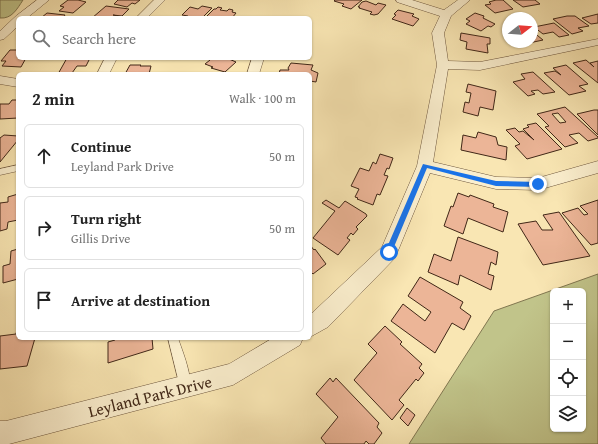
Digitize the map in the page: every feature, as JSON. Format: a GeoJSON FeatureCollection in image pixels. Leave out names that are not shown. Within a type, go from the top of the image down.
{"type":"FeatureCollection","features":[{"type":"Feature","properties":{"kind":"street"},"geometry":{"type":"LineString","coordinates":[[23,16],[44,0]]}},
{"type":"Feature","properties":{"kind":"street"},"geometry":{"type":"LineString","coordinates":[[143,16],[160,0]]}},
{"type":"Feature","properties":{"kind":"street"},"geometry":{"type":"LineString","coordinates":[[401,0],[446,14]]}},
{"type":"Feature","properties":{"kind":"street"},"geometry":{"type":"LineString","coordinates":[[312,326],[322,320],[389,252],[425,166],[443,65],[438,33],[446,14],[465,0]]}},
{"type":"Feature","properties":{"kind":"street"},"geometry":{"type":"LineString","coordinates":[[0,37],[16,22]]}},
{"type":"Feature","properties":{"kind":"street"},"geometry":{"type":"LineString","coordinates":[[443,65],[480,66],[598,42]]}},
{"type":"Feature","properties":{"kind":"street"},"geometry":{"type":"LineString","coordinates":[[104,72],[110,60]]}},
{"type":"Feature","properties":{"kind":"street"},"geometry":{"type":"LineString","coordinates":[[254,72],[257,60]]}},
{"type":"Feature","properties":{"kind":"street"},"geometry":{"type":"LineString","coordinates":[[0,80],[16,83]]}},
{"type":"Feature","properties":{"kind":"street"},"geometry":{"type":"LineString","coordinates":[[425,166],[496,183],[538,184],[598,167]]}},
{"type":"Feature","properties":{"kind":"street","name":"Leyland Park Drive"},"geometry":{"type":"LineString","coordinates":[[0,432],[6,433],[233,374],[290,340]]}},
{"type":"Feature","properties":{"kind":"lane"},"geometry":{"type":"LineString","coordinates":[[0,172],[16,168]]}},
{"type":"Feature","properties":{"kind":"lane"},"geometry":{"type":"LineString","coordinates":[[174,340],[181,365],[185,387]]}},
{"type":"Feature","properties":{"kind":"green space"},"geometry":{"type":"Polygon","coordinates":[[[0,0],[23,0],[11,15],[0,18],[0,0]]]}},
{"type":"Feature","properties":{"kind":"green space"},"geometry":{"type":"Polygon","coordinates":[[[598,274],[598,444],[409,444],[494,311],[550,291],[550,432],[586,432],[586,288],[559,288],[598,274]]]}},
{"type":"Feature","properties":{"kind":"building"},"geometry":{"type":"Polygon","coordinates":[[[68,0],[86,2],[73,13],[59,11],[64,7],[60,6],[68,0]]]}},
{"type":"Feature","properties":{"kind":"building"},"geometry":{"type":"Polygon","coordinates":[[[118,0],[140,0],[127,7],[114,4],[118,0]]]}},
{"type":"Feature","properties":{"kind":"building"},"geometry":{"type":"Polygon","coordinates":[[[362,0],[351,9],[342,6],[344,4],[334,1],[362,0]]]}},
{"type":"Feature","properties":{"kind":"building"},"geometry":{"type":"Polygon","coordinates":[[[503,0],[513,9],[495,13],[485,5],[491,4],[489,2],[503,0]]]}},
{"type":"Feature","properties":{"kind":"building"},"geometry":{"type":"Polygon","coordinates":[[[513,0],[535,0],[540,4],[523,7],[513,0]]]}},
{"type":"Feature","properties":{"kind":"building"},"geometry":{"type":"Polygon","coordinates":[[[366,1],[376,5],[378,3],[386,5],[378,14],[374,15],[370,14],[372,12],[358,7],[362,2],[366,1]]]}},
{"type":"Feature","properties":{"kind":"building"},"geometry":{"type":"Polygon","coordinates":[[[106,6],[129,9],[122,16],[94,16],[106,6]]]}},
{"type":"Feature","properties":{"kind":"building"},"geometry":{"type":"Polygon","coordinates":[[[202,6],[212,8],[204,16],[182,15],[190,7],[198,9],[202,6]]]}},
{"type":"Feature","properties":{"kind":"building"},"geometry":{"type":"Polygon","coordinates":[[[218,7],[222,8],[220,10],[227,11],[229,9],[236,13],[234,16],[207,16],[214,9],[218,7]]]}},
{"type":"Feature","properties":{"kind":"building"},"geometry":{"type":"Polygon","coordinates":[[[398,10],[414,14],[412,16],[419,19],[413,26],[392,19],[398,10]]]}},
{"type":"Feature","properties":{"kind":"building"},"geometry":{"type":"Polygon","coordinates":[[[47,13],[65,15],[64,16],[43,16],[47,13]]]}},
{"type":"Feature","properties":{"kind":"building"},"geometry":{"type":"Polygon","coordinates":[[[475,13],[484,16],[483,18],[495,24],[491,27],[488,26],[481,31],[466,24],[470,21],[466,19],[475,13]]]}},
{"type":"Feature","properties":{"kind":"building"},"geometry":{"type":"Polygon","coordinates":[[[598,14],[598,23],[591,24],[582,18],[598,14]]]}},
{"type":"Feature","properties":{"kind":"building"},"geometry":{"type":"Polygon","coordinates":[[[575,16],[589,26],[578,28],[583,31],[572,34],[553,19],[575,16]]]}},
{"type":"Feature","properties":{"kind":"building"},"geometry":{"type":"Polygon","coordinates":[[[554,23],[569,35],[559,37],[553,32],[543,34],[538,30],[538,26],[554,23]]]}},
{"type":"Feature","properties":{"kind":"building"},"geometry":{"type":"Polygon","coordinates":[[[461,33],[490,38],[490,44],[487,44],[488,53],[466,49],[467,42],[460,40],[461,33]]]}},
{"type":"Feature","properties":{"kind":"building"},"geometry":{"type":"Polygon","coordinates":[[[538,36],[543,40],[538,41],[538,36]]]}},
{"type":"Feature","properties":{"kind":"building"},"geometry":{"type":"Polygon","coordinates":[[[10,50],[16,50],[16,60],[25,60],[21,67],[2,66],[6,61],[1,61],[10,50]]]}},
{"type":"Feature","properties":{"kind":"building"},"geometry":{"type":"Polygon","coordinates":[[[66,60],[89,60],[86,66],[77,66],[73,72],[59,72],[66,60]]]}},
{"type":"Feature","properties":{"kind":"building"},"geometry":{"type":"Polygon","coordinates":[[[210,60],[231,60],[236,62],[225,72],[211,68],[213,67],[205,64],[210,60]]]}},
{"type":"Feature","properties":{"kind":"building"},"geometry":{"type":"Polygon","coordinates":[[[586,60],[594,67],[590,63],[598,61],[598,83],[573,63],[586,60]]]}},
{"type":"Feature","properties":{"kind":"building"},"geometry":{"type":"Polygon","coordinates":[[[291,63],[313,65],[311,70],[318,73],[316,82],[312,81],[312,72],[280,72],[280,70],[289,70],[288,68],[291,63]]]}},
{"type":"Feature","properties":{"kind":"building"},"geometry":{"type":"Polygon","coordinates":[[[130,65],[151,66],[150,72],[126,72],[130,65]]]}},
{"type":"Feature","properties":{"kind":"building"},"geometry":{"type":"Polygon","coordinates":[[[566,65],[588,84],[579,86],[586,91],[569,95],[544,73],[555,71],[561,75],[553,68],[566,65]]]}},
{"type":"Feature","properties":{"kind":"building"},"geometry":{"type":"Polygon","coordinates":[[[533,72],[555,92],[543,94],[538,90],[531,91],[535,94],[528,96],[513,82],[525,79],[521,74],[533,72]]]}},
{"type":"Feature","properties":{"kind":"building"},"geometry":{"type":"Polygon","coordinates":[[[468,84],[496,91],[493,110],[480,107],[478,116],[463,112],[465,102],[469,103],[471,93],[466,92],[468,84]]]}},
{"type":"Feature","properties":{"kind":"building"},"geometry":{"type":"Polygon","coordinates":[[[12,100],[16,100],[16,118],[0,119],[0,104],[9,104],[12,100]]]}},
{"type":"Feature","properties":{"kind":"building"},"geometry":{"type":"Polygon","coordinates":[[[565,107],[598,138],[588,141],[579,133],[569,135],[578,143],[565,147],[545,127],[549,126],[537,114],[565,107]],[[558,113],[552,114],[560,123],[566,122],[558,113]]]}},
{"type":"Feature","properties":{"kind":"building"},"geometry":{"type":"Polygon","coordinates":[[[598,110],[598,135],[577,114],[598,110]]]}},
{"type":"Feature","properties":{"kind":"building"},"geometry":{"type":"Polygon","coordinates":[[[536,123],[562,149],[527,159],[515,146],[520,144],[506,130],[515,128],[519,132],[523,131],[534,140],[523,129],[529,127],[527,125],[536,123]]]}},
{"type":"Feature","properties":{"kind":"building"},"geometry":{"type":"Polygon","coordinates":[[[478,132],[496,137],[498,145],[507,147],[506,160],[461,150],[463,135],[476,138],[478,132]]]}},
{"type":"Feature","properties":{"kind":"building"},"geometry":{"type":"Polygon","coordinates":[[[4,135],[16,136],[16,142],[0,162],[0,138],[4,135]]]}},
{"type":"Feature","properties":{"kind":"building"},"geometry":{"type":"Polygon","coordinates":[[[380,154],[393,158],[389,169],[387,168],[384,175],[388,176],[380,195],[377,194],[373,205],[357,199],[358,198],[355,197],[359,189],[351,186],[360,168],[369,171],[373,162],[376,164],[380,154]]]}},
{"type":"Feature","properties":{"kind":"building"},"geometry":{"type":"Polygon","coordinates":[[[458,193],[469,197],[470,195],[494,204],[493,207],[508,212],[503,232],[468,218],[463,234],[444,226],[451,206],[453,207],[458,193]]]}},
{"type":"Feature","properties":{"kind":"building"},"geometry":{"type":"Polygon","coordinates":[[[16,195],[16,220],[8,222],[7,229],[0,231],[0,203],[8,202],[8,197],[16,195]]]}},
{"type":"Feature","properties":{"kind":"building"},"geometry":{"type":"Polygon","coordinates":[[[326,200],[339,208],[345,201],[367,216],[356,227],[358,229],[353,235],[351,233],[347,238],[350,240],[338,255],[313,238],[335,211],[322,203],[326,200]]]}},
{"type":"Feature","properties":{"kind":"building"},"geometry":{"type":"Polygon","coordinates":[[[598,200],[598,243],[591,245],[562,213],[578,208],[584,215],[588,214],[580,206],[598,200]]]}},
{"type":"Feature","properties":{"kind":"building"},"geometry":{"type":"Polygon","coordinates":[[[559,212],[590,256],[543,265],[518,224],[536,221],[542,230],[553,230],[543,215],[559,212]]]}},
{"type":"Feature","properties":{"kind":"building"},"geometry":{"type":"Polygon","coordinates":[[[458,237],[498,252],[496,265],[491,262],[488,274],[494,276],[491,290],[460,275],[458,285],[428,272],[434,254],[451,261],[458,237]]]}},
{"type":"Feature","properties":{"kind":"building"},"geometry":{"type":"Polygon","coordinates":[[[312,248],[314,250],[315,249],[326,264],[313,274],[312,248]]]}},
{"type":"Feature","properties":{"kind":"building"},"geometry":{"type":"Polygon","coordinates":[[[16,250],[16,280],[3,283],[3,266],[10,264],[11,251],[16,250]]]}},
{"type":"Feature","properties":{"kind":"building"},"geometry":{"type":"Polygon","coordinates":[[[420,277],[463,302],[460,308],[471,316],[464,330],[452,323],[435,353],[391,321],[403,304],[425,321],[431,312],[408,296],[420,277]]]}},
{"type":"Feature","properties":{"kind":"building"},"geometry":{"type":"Polygon","coordinates":[[[385,326],[402,342],[400,344],[422,364],[419,368],[424,373],[418,381],[416,379],[399,400],[404,405],[392,420],[354,380],[377,353],[368,344],[385,326]]]}},
{"type":"Feature","properties":{"kind":"building"},"geometry":{"type":"Polygon","coordinates":[[[16,334],[16,340],[34,340],[27,366],[0,369],[0,336],[16,334]]]}},
{"type":"Feature","properties":{"kind":"building"},"geometry":{"type":"Polygon","coordinates":[[[115,340],[152,340],[153,349],[108,363],[108,342],[115,340]]]}},
{"type":"Feature","properties":{"kind":"building"},"geometry":{"type":"Polygon","coordinates":[[[330,378],[333,382],[336,378],[379,423],[377,427],[382,433],[374,444],[369,444],[366,441],[364,444],[326,444],[321,438],[338,417],[316,394],[330,378]]]}},
{"type":"Feature","properties":{"kind":"building"},"geometry":{"type":"Polygon","coordinates":[[[407,408],[415,415],[408,426],[400,418],[407,408]]]}},
{"type":"Feature","properties":{"kind":"route"},"geometry":{"type":"LineString","coordinates":[[389,252],[425,166],[496,183],[538,184]]}}]}
